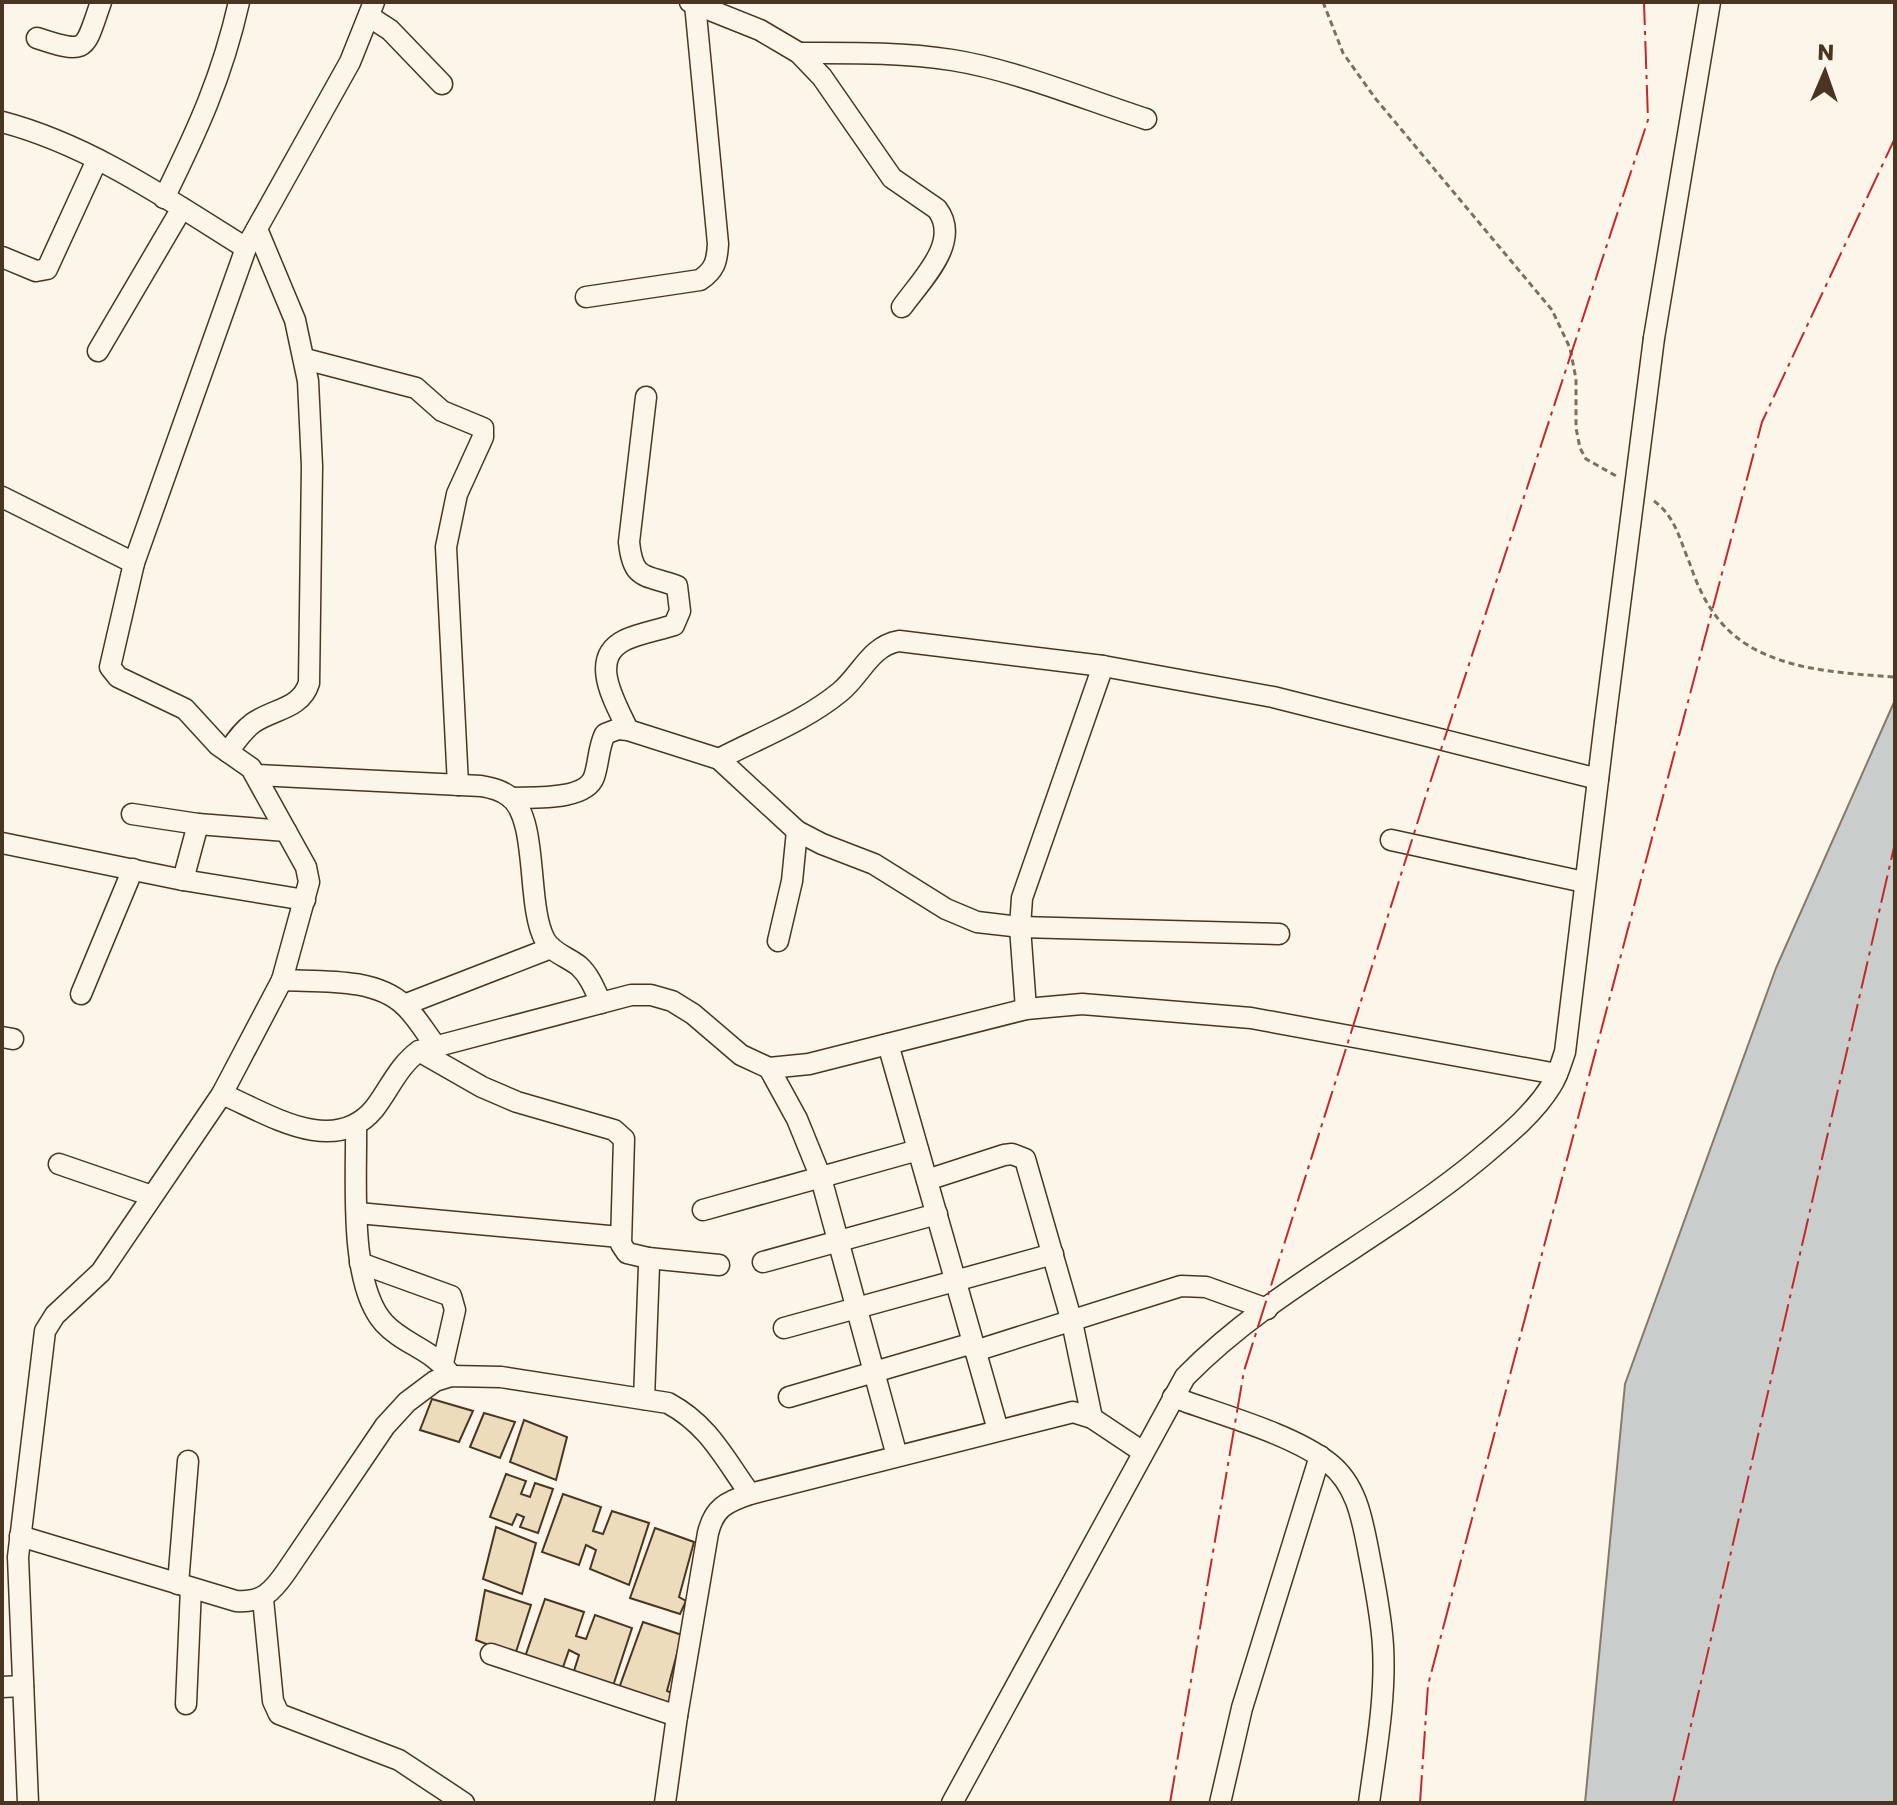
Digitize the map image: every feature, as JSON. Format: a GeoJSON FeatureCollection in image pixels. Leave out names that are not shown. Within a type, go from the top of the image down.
{"type":"FeatureCollection","features":[{"type":"Feature","properties":{"kind":"street"},"geometry":{"type":"LineString","coordinates":[[37,38],[69,49],[78,47],[85,42],[101,2]]}},
{"type":"Feature","properties":{"kind":"street"},"geometry":{"type":"LineString","coordinates":[[98,351],[173,203],[230,45],[239,2]]}},
{"type":"Feature","properties":{"kind":"street"},"geometry":{"type":"LineString","coordinates":[[952,1803],[1185,1377],[1232,1333],[1450,1183],[1509,1134],[1538,1105],[1557,1074],[1565,1052],[1654,338],[1710,2]]}},
{"type":"Feature","properties":{"kind":"street"},"geometry":{"type":"LineString","coordinates":[[586,297],[700,280],[711,273],[717,260],[718,244],[693,3],[760,30],[799,53],[822,77],[892,178],[937,209],[942,216],[946,238],[942,250],[902,307]]}},
{"type":"Feature","properties":{"kind":"street"},"geometry":{"type":"LineString","coordinates":[[28,1803],[13,1553],[45,1331],[55,1315],[101,1272],[222,1094],[282,980],[309,882],[308,874],[257,775],[228,752],[185,709],[118,677],[110,667],[134,563],[246,248],[350,62],[372,10],[442,84]]}},
{"type":"Feature","properties":{"kind":"street"},"geometry":{"type":"LineString","coordinates":[[799,53],[858,53],[953,60],[1031,81],[1146,119]]}},
{"type":"Feature","properties":{"kind":"street"},"geometry":{"type":"LineString","coordinates":[[2,122],[41,132],[97,160],[246,248]]}},
{"type":"Feature","properties":{"kind":"street"},"geometry":{"type":"LineString","coordinates":[[2,257],[36,271],[47,269],[97,160]]}},
{"type":"Feature","properties":{"kind":"street"},"geometry":{"type":"LineString","coordinates":[[228,752],[248,727],[292,705],[306,692],[309,683],[311,410],[305,359],[295,320],[257,229]]}},
{"type":"Feature","properties":{"kind":"street"},"geometry":{"type":"LineString","coordinates":[[305,359],[416,388],[442,411],[483,428],[483,437],[457,494],[446,547],[458,785]]}},
{"type":"Feature","properties":{"kind":"street"},"geometry":{"type":"LineString","coordinates":[[628,730],[609,690],[605,675],[607,661],[613,650],[624,641],[674,625],[678,622],[680,611],[677,586],[640,574],[630,557],[629,542],[646,397]]}},
{"type":"Feature","properties":{"kind":"street"},"geometry":{"type":"LineString","coordinates":[[2,497],[134,563]]}},
{"type":"Feature","properties":{"kind":"street"},"geometry":{"type":"LineString","coordinates":[[719,759],[829,701],[885,644],[914,642],[1103,666],[1273,697],[1598,779]]}},
{"type":"Feature","properties":{"kind":"street"},"geometry":{"type":"LineString","coordinates":[[1026,1009],[1020,927],[1026,885],[1103,666]]}},
{"type":"Feature","properties":{"kind":"street"},"geometry":{"type":"LineString","coordinates":[[511,798],[566,795],[585,789],[594,777],[605,734],[618,729],[628,730],[719,759],[797,831],[874,864],[961,917],[991,925],[1020,927],[1279,934]]}},
{"type":"Feature","properties":{"kind":"street"},"geometry":{"type":"LineString","coordinates":[[257,775],[498,789],[520,808],[538,918],[545,941],[586,974],[601,1003]]}},
{"type":"Feature","properties":{"kind":"street"},"geometry":{"type":"LineString","coordinates":[[132,814],[198,824],[286,831]]}},
{"type":"Feature","properties":{"kind":"street"},"geometry":{"type":"LineString","coordinates":[[183,880],[198,824]]}},
{"type":"Feature","properties":{"kind":"street"},"geometry":{"type":"LineString","coordinates":[[778,941],[792,881],[797,831]]}},
{"type":"Feature","properties":{"kind":"street"},"geometry":{"type":"LineString","coordinates":[[1391,840],[1584,882]]}},
{"type":"Feature","properties":{"kind":"street"},"geometry":{"type":"LineString","coordinates":[[4,848],[305,900]]}},
{"type":"Feature","properties":{"kind":"street"},"geometry":{"type":"LineString","coordinates":[[81,994],[133,869]]}},
{"type":"Feature","properties":{"kind":"street"},"geometry":{"type":"LineString","coordinates":[[404,1005],[551,948]]}},
{"type":"Feature","properties":{"kind":"street"},"geometry":{"type":"LineString","coordinates":[[282,980],[367,987],[385,992],[404,1005],[427,1048],[482,1087],[517,1102],[620,1134],[625,1145],[620,1237],[623,1250],[648,1258],[719,1265]]}},
{"type":"Feature","properties":{"kind":"street"},"geometry":{"type":"LineString","coordinates":[[222,1094],[308,1131],[335,1132],[356,1126],[373,1110],[409,1058],[427,1048],[631,995],[651,995],[672,1001],[693,1014],[741,1055],[769,1068],[809,1064],[1026,1009],[1082,1004],[1251,1018],[1557,1074]]}},
{"type":"Feature","properties":{"kind":"street"},"geometry":{"type":"LineString","coordinates":[[888,1044],[998,1430]]}},
{"type":"Feature","properties":{"kind":"street"},"geometry":{"type":"LineString","coordinates":[[769,1068],[797,1119],[821,1178],[897,1456]]}},
{"type":"Feature","properties":{"kind":"street"},"geometry":{"type":"LineString","coordinates":[[356,1126],[360,1263],[365,1287],[384,1323],[447,1369],[668,1403],[689,1414],[703,1427],[750,1494]]}},
{"type":"Feature","properties":{"kind":"street"},"geometry":{"type":"LineString","coordinates":[[703,1210],[918,1150]]}},
{"type":"Feature","properties":{"kind":"street"},"geometry":{"type":"LineString","coordinates":[[927,1180],[1004,1155],[1020,1155],[1029,1166],[1072,1322],[1092,1418]]}},
{"type":"Feature","properties":{"kind":"street"},"geometry":{"type":"LineString","coordinates":[[59,1164],[152,1196]]}},
{"type":"Feature","properties":{"kind":"street"},"geometry":{"type":"LineString","coordinates":[[358,1213],[620,1237]]}},
{"type":"Feature","properties":{"kind":"street"},"geometry":{"type":"LineString","coordinates":[[763,1262],[937,1214]]}},
{"type":"Feature","properties":{"kind":"street"},"geometry":{"type":"LineString","coordinates":[[784,1328],[1053,1254]]}},
{"type":"Feature","properties":{"kind":"street"},"geometry":{"type":"LineString","coordinates":[[644,1399],[648,1258]]}},
{"type":"Feature","properties":{"kind":"street"},"geometry":{"type":"LineString","coordinates":[[13,1553],[185,1586],[236,1601],[263,1599],[279,1581],[385,1426],[447,1369],[455,1310],[451,1296],[360,1263]]}},
{"type":"Feature","properties":{"kind":"street"},"geometry":{"type":"LineString","coordinates":[[789,1397],[1072,1322],[1167,1290],[1193,1285],[1267,1309]]}},
{"type":"Feature","properties":{"kind":"street"},"geometry":{"type":"LineString","coordinates":[[1173,1397],[1294,1442],[1320,1456],[1346,1480],[1355,1497],[1378,1598],[1383,1645],[1383,1677],[1369,1803]]}},
{"type":"Feature","properties":{"kind":"street"},"geometry":{"type":"LineString","coordinates":[[665,1803],[712,1519],[724,1504],[750,1494],[1073,1412],[1092,1418],[1143,1452]]}},
{"type":"Feature","properties":{"kind":"street"},"geometry":{"type":"LineString","coordinates":[[1220,1803],[1242,1708],[1320,1456]]}},
{"type":"Feature","properties":{"kind":"street"},"geometry":{"type":"LineString","coordinates":[[186,1704],[188,1461]]}},
{"type":"Feature","properties":{"kind":"street"},"geometry":{"type":"LineString","coordinates":[[263,1599],[273,1701],[279,1714],[399,1760],[464,1803]]}},
{"type":"Feature","properties":{"kind":"street"},"geometry":{"type":"LineString","coordinates":[[491,1654],[677,1716]]}},
{"type":"Feature","properties":{"kind":"street"},"geometry":{"type":"LineString","coordinates":[[2,1687],[23,1686]]}},
{"type":"Feature","properties":{"kind":"path"},"geometry":{"type":"LineString","coordinates":[[1323,2],[1343,53],[1375,98],[1552,310],[1570,348],[1576,379],[1576,428],[1580,448],[1586,459],[1624,481]]}},
{"type":"Feature","properties":{"kind":"path"},"geometry":{"type":"LineString","coordinates":[[1648,497],[1676,525],[1690,566],[1711,609],[1736,638],[1768,657],[1833,672],[1895,677]]}},
{"type":"Feature","properties":{"kind":"shaded area"},"geometry":{"type":"Polygon","coordinates":[[[1895,700],[1895,1803],[1585,1803],[1625,1384],[1776,968],[1895,700]]]}},
{"type":"Feature","properties":{"kind":"building"},"geometry":{"type":"Polygon","coordinates":[[[432,1399],[473,1411],[459,1442],[420,1430],[432,1399]]]}},
{"type":"Feature","properties":{"kind":"building"},"geometry":{"type":"Polygon","coordinates":[[[484,1413],[515,1422],[500,1458],[470,1447],[484,1413]]]}},
{"type":"Feature","properties":{"kind":"building"},"geometry":{"type":"Polygon","coordinates":[[[524,1420],[567,1437],[556,1480],[510,1462],[524,1420]]]}},
{"type":"Feature","properties":{"kind":"building"},"geometry":{"type":"Polygon","coordinates":[[[506,1474],[526,1481],[521,1494],[530,1497],[535,1483],[553,1489],[538,1533],[520,1527],[524,1517],[517,1514],[512,1525],[490,1517],[506,1474]]]}},
{"type":"Feature","properties":{"kind":"building"},"geometry":{"type":"Polygon","coordinates":[[[563,1494],[601,1507],[593,1531],[603,1534],[612,1511],[649,1523],[629,1585],[590,1569],[596,1550],[586,1545],[579,1565],[542,1552],[563,1494]]]}},
{"type":"Feature","properties":{"kind":"building"},"geometry":{"type":"Polygon","coordinates":[[[496,1527],[536,1543],[522,1594],[483,1579],[496,1527]]]}},
{"type":"Feature","properties":{"kind":"building"},"geometry":{"type":"Polygon","coordinates":[[[655,1528],[694,1542],[679,1597],[686,1601],[680,1614],[630,1598],[655,1528]]]}},
{"type":"Feature","properties":{"kind":"building"},"geometry":{"type":"Polygon","coordinates":[[[485,1590],[531,1605],[515,1655],[476,1640],[485,1590]]]}},
{"type":"Feature","properties":{"kind":"building"},"geometry":{"type":"Polygon","coordinates":[[[545,1599],[584,1612],[576,1636],[586,1639],[595,1615],[632,1628],[612,1689],[573,1674],[579,1655],[569,1650],[562,1670],[525,1657],[545,1599]]]}},
{"type":"Feature","properties":{"kind":"building"},"geometry":{"type":"Polygon","coordinates":[[[643,1622],[682,1635],[667,1691],[674,1694],[668,1708],[618,1691],[643,1622]]]}},
{"type":"Feature","properties":{"kind":"power"},"geometry":{"type":"LineString","coordinates":[[1170,1803],[1244,1371],[1429,786],[1648,120],[1644,2]]}},
{"type":"Feature","properties":{"kind":"power"},"geometry":{"type":"LineString","coordinates":[[1420,1803],[1428,1685],[1762,422],[1895,138]]}},
{"type":"Feature","properties":{"kind":"power"},"geometry":{"type":"LineString","coordinates":[[1673,1803],[1895,843]]}}]}
